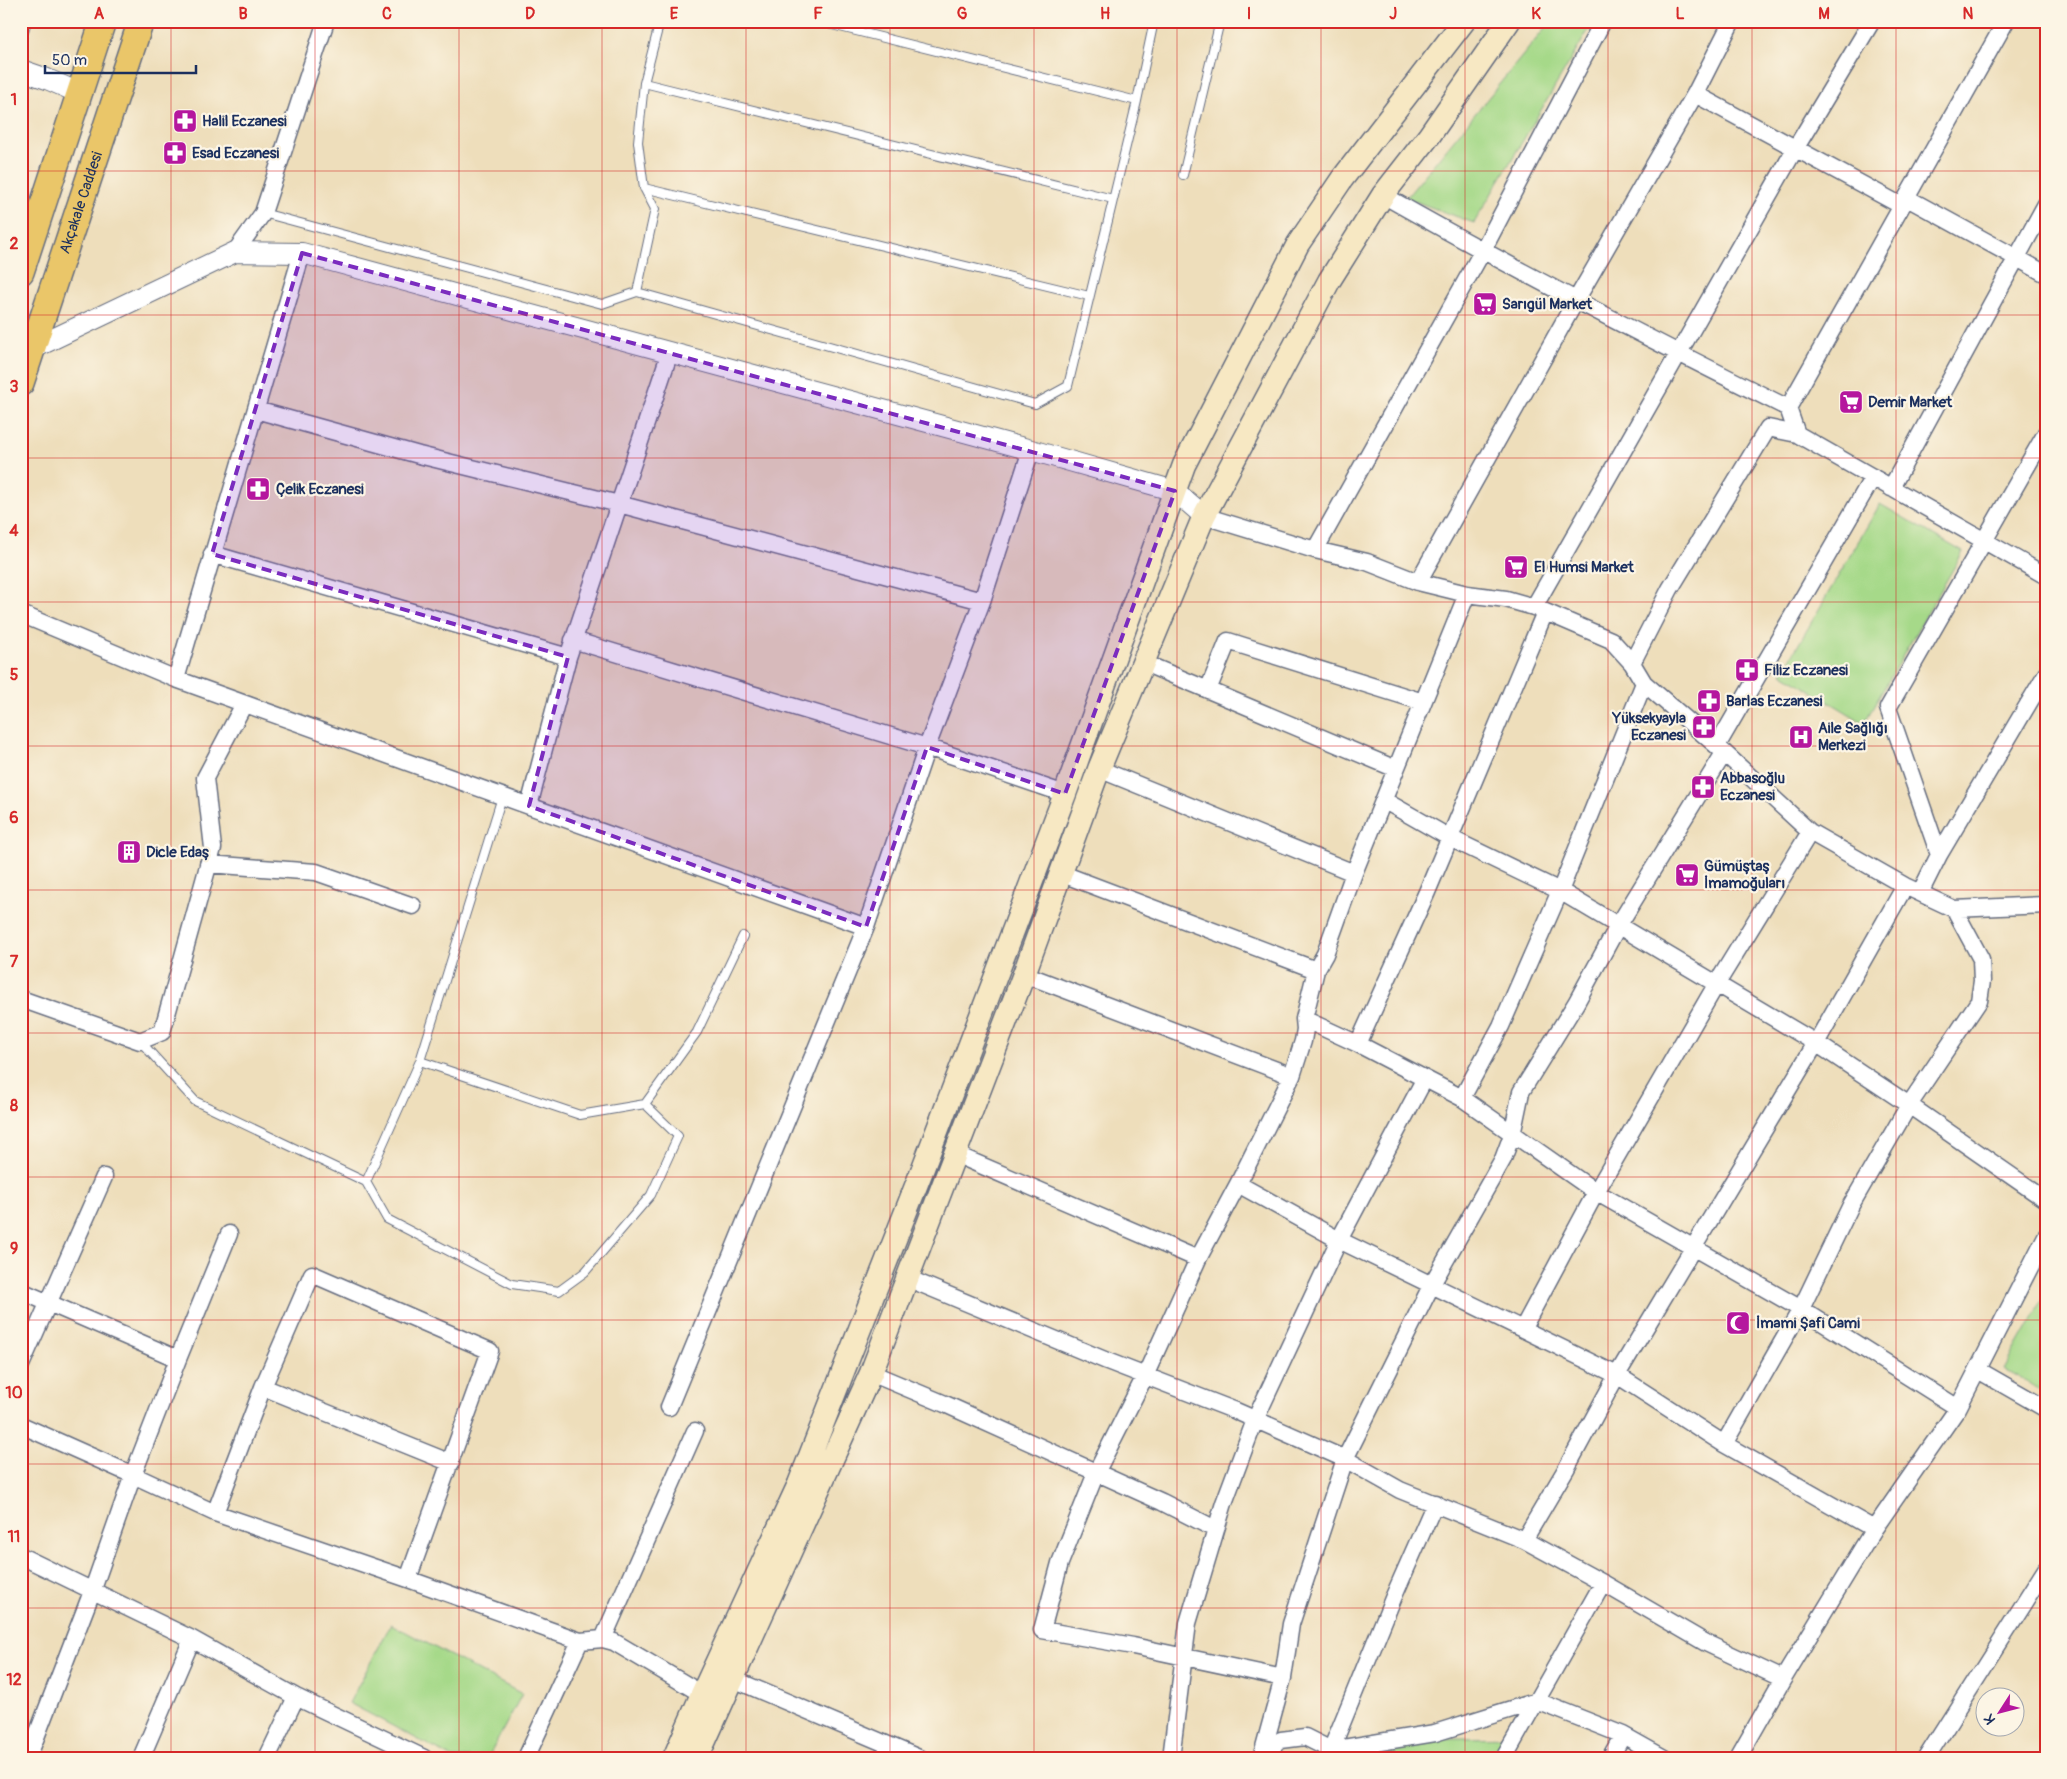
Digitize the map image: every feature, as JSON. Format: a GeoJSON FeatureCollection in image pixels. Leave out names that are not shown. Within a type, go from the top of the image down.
{"type":"FeatureCollection","features":[{"type":"Feature","properties":{"kind":"main road"},"geometry":{"type":"LineString","coordinates":[[21,272],[102,21]]}},
{"type":"Feature","properties":{"kind":"main road","name":"Akçakale Caddesi"},"geometry":{"type":"LineString","coordinates":[[21,383],[141,21]]}},
{"type":"Feature","properties":{"kind":"main road"},"geometry":{"type":"LineString","coordinates":[[674,1758],[803,1476],[923,1168],[1065,794],[1184,465],[1298,244],[1342,179],[1464,21]]}},
{"type":"Feature","properties":{"kind":"main road"},"geometry":{"type":"LineString","coordinates":[[697,1758],[871,1373],[1024,974],[1099,769],[1204,516],[1329,281],[1383,195],[1429,136],[1509,21]]}},
{"type":"Feature","properties":{"kind":"street"},"geometry":{"type":"LineString","coordinates":[[235,252],[263,213],[326,21]]}},
{"type":"Feature","properties":{"kind":"street"},"geometry":{"type":"LineString","coordinates":[[1315,550],[1482,252],[1603,21]]}},
{"type":"Feature","properties":{"kind":"street"},"geometry":{"type":"LineString","coordinates":[[1418,582],[1575,302],[1695,94],[1732,21]]}},
{"type":"Feature","properties":{"kind":"street"},"geometry":{"type":"LineString","coordinates":[[1358,1044],[1450,838],[1540,609],[1678,354],[1795,149],[1872,21]]}},
{"type":"Feature","properties":{"kind":"street"},"geometry":{"type":"LineString","coordinates":[[1788,408],[2006,21]]}},
{"type":"Feature","properties":{"kind":"street"},"geometry":{"type":"LineString","coordinates":[[21,70],[47,79],[79,94]]}},
{"type":"Feature","properties":{"kind":"street"},"geometry":{"type":"LineString","coordinates":[[1695,94],[1795,149],[2046,274]]}},
{"type":"Feature","properties":{"kind":"street"},"geometry":{"type":"LineString","coordinates":[[1383,195],[1482,252],[1575,302],[1788,408],[1797,434]]}},
{"type":"Feature","properties":{"kind":"street"},"geometry":{"type":"LineString","coordinates":[[1890,488],[2046,204]]}},
{"type":"Feature","properties":{"kind":"street"},"geometry":{"type":"LineString","coordinates":[[32,348],[235,252],[302,253],[1030,450],[1175,491],[1204,516],[1315,550],[1367,562],[1418,582],[1467,594],[1506,599],[1540,609],[1611,640],[1632,663],[1644,684],[1720,749],[1810,832],[1905,886],[1954,909],[2046,905]]}},
{"type":"Feature","properties":{"kind":"street"},"geometry":{"type":"LineString","coordinates":[[176,679],[302,253]]}},
{"type":"Feature","properties":{"kind":"street"},"geometry":{"type":"LineString","coordinates":[[529,806],[573,640],[670,352]]}},
{"type":"Feature","properties":{"kind":"street"},"geometry":{"type":"LineString","coordinates":[[256,410],[419,455],[620,504],[982,601]]}},
{"type":"Feature","properties":{"kind":"street"},"geometry":{"type":"LineString","coordinates":[[1632,663],[1670,589],[1768,428],[1797,434],[2046,576]]}},
{"type":"Feature","properties":{"kind":"street"},"geometry":{"type":"LineString","coordinates":[[1940,855],[1888,708],[2046,434]]}},
{"type":"Feature","properties":{"kind":"street"},"geometry":{"type":"LineString","coordinates":[[669,1407],[866,927],[927,747],[982,601],[1030,450]]}},
{"type":"Feature","properties":{"kind":"street"},"geometry":{"type":"LineString","coordinates":[[1261,1758],[1283,1678],[1291,1624],[1345,1459],[1432,1284],[1503,1159],[1512,1135],[1521,1092],[1576,1003],[1873,478]]}},
{"type":"Feature","properties":{"kind":"street"},"geometry":{"type":"LineString","coordinates":[[212,554],[568,657]]}},
{"type":"Feature","properties":{"kind":"street"},"geometry":{"type":"LineString","coordinates":[[1283,1678],[1133,1646],[1042,1630],[1060,1564],[1096,1473],[1145,1376],[1198,1258],[1238,1184],[1292,1076],[1303,1041],[1304,1019],[1316,970],[1325,954],[1354,873],[1385,802],[1396,769],[1467,594]]}},
{"type":"Feature","properties":{"kind":"street"},"geometry":{"type":"LineString","coordinates":[[21,614],[176,679],[866,927]]}},
{"type":"Feature","properties":{"kind":"street"},"geometry":{"type":"LineString","coordinates":[[573,640],[927,747],[1065,794]]}},
{"type":"Feature","properties":{"kind":"street"},"geometry":{"type":"LineString","coordinates":[[1208,690],[1228,641],[1423,702]]}},
{"type":"Feature","properties":{"kind":"street"},"geometry":{"type":"LineString","coordinates":[[1144,663],[1396,769]]}},
{"type":"Feature","properties":{"kind":"street"},"geometry":{"type":"LineString","coordinates":[[1920,893],[1940,855],[2046,674]]}},
{"type":"Feature","properties":{"kind":"street"},"geometry":{"type":"LineString","coordinates":[[1462,1098],[1501,1026],[1560,891],[1644,684]]}},
{"type":"Feature","properties":{"kind":"street"},"geometry":{"type":"LineString","coordinates":[[21,999],[140,1041],[162,1032],[213,848],[205,778],[244,704]]}},
{"type":"Feature","properties":{"kind":"street"},"geometry":{"type":"LineString","coordinates":[[1099,769],[1354,873]]}},
{"type":"Feature","properties":{"kind":"street"},"geometry":{"type":"LineString","coordinates":[[1385,802],[1450,838],[1560,891],[1816,1044],[1909,1105],[2046,1200]]}},
{"type":"Feature","properties":{"kind":"street"},"geometry":{"type":"LineString","coordinates":[[1523,1328],[1596,1192],[1716,985],[1810,832]]}},
{"type":"Feature","properties":{"kind":"street"},"geometry":{"type":"LineString","coordinates":[[208,864],[316,872],[413,906]]}},
{"type":"Feature","properties":{"kind":"street"},"geometry":{"type":"LineString","coordinates":[[1060,873],[1316,970]]}},
{"type":"Feature","properties":{"kind":"street"},"geometry":{"type":"LineString","coordinates":[[1524,1540],[1566,1469],[1617,1375],[1691,1248],[1816,1044],[1905,886]]}},
{"type":"Feature","properties":{"kind":"street"},"geometry":{"type":"LineString","coordinates":[[1724,1444],[1801,1310],[1851,1204],[1909,1105],[1979,1001],[1982,981],[1981,959],[1954,909]]}},
{"type":"Feature","properties":{"kind":"street"},"geometry":{"type":"LineString","coordinates":[[1024,974],[1292,1076]]}},
{"type":"Feature","properties":{"kind":"street"},"geometry":{"type":"LineString","coordinates":[[1304,1019],[1358,1044],[1424,1080],[1462,1098],[1512,1135],[1596,1192],[1801,1310],[1958,1408]]}},
{"type":"Feature","properties":{"kind":"street"},"geometry":{"type":"LineString","coordinates":[[1171,1758],[1182,1657],[1188,1623],[1215,1529],[1255,1420],[1339,1240],[1424,1080]]}},
{"type":"Feature","properties":{"kind":"street"},"geometry":{"type":"LineString","coordinates":[[955,1154],[1198,1258]]}},
{"type":"Feature","properties":{"kind":"street"},"geometry":{"type":"LineString","coordinates":[[21,1365],[104,1177]]}},
{"type":"Feature","properties":{"kind":"street"},"geometry":{"type":"LineString","coordinates":[[1238,1184],[1339,1240],[1617,1375],[1724,1444],[1874,1530]]}},
{"type":"Feature","properties":{"kind":"street"},"geometry":{"type":"LineString","coordinates":[[28,1758],[93,1589],[133,1475],[229,1234]]}},
{"type":"Feature","properties":{"kind":"street"},"geometry":{"type":"LineString","coordinates":[[1738,1758],[1783,1679],[1874,1530],[1958,1408],[2046,1236]]}},
{"type":"Feature","properties":{"kind":"street"},"geometry":{"type":"LineString","coordinates":[[215,1513],[263,1387],[312,1274],[490,1351],[408,1579]]}},
{"type":"Feature","properties":{"kind":"street"},"geometry":{"type":"LineString","coordinates":[[907,1278],[1255,1420],[1345,1459],[1400,1490],[1524,1540],[1604,1583],[1706,1643],[1783,1679]]}},
{"type":"Feature","properties":{"kind":"street"},"geometry":{"type":"LineString","coordinates":[[21,1292],[178,1359]]}},
{"type":"Feature","properties":{"kind":"street"},"geometry":{"type":"LineString","coordinates":[[1978,1370],[2046,1409]]}},
{"type":"Feature","properties":{"kind":"street"},"geometry":{"type":"LineString","coordinates":[[871,1373],[945,1404],[1162,1502],[1215,1529]]}},
{"type":"Feature","properties":{"kind":"street"},"geometry":{"type":"LineString","coordinates":[[263,1387],[451,1463]]}},
{"type":"Feature","properties":{"kind":"street"},"geometry":{"type":"LineString","coordinates":[[21,1425],[215,1513],[408,1579],[580,1641],[603,1639],[614,1642],[702,1694]]}},
{"type":"Feature","properties":{"kind":"street"},"geometry":{"type":"LineString","coordinates":[[603,1639],[694,1431]]}},
{"type":"Feature","properties":{"kind":"street"},"geometry":{"type":"LineString","coordinates":[[1330,1750],[1390,1605],[1435,1503]]}},
{"type":"Feature","properties":{"kind":"street"},"geometry":{"type":"LineString","coordinates":[[21,1556],[93,1589],[192,1639],[402,1753],[424,1758]]}},
{"type":"Feature","properties":{"kind":"street"},"geometry":{"type":"LineString","coordinates":[[1931,1756],[2046,1569]]}},
{"type":"Feature","properties":{"kind":"street"},"geometry":{"type":"LineString","coordinates":[[1504,1758],[1604,1583]]}},
{"type":"Feature","properties":{"kind":"street"},"geometry":{"type":"LineString","coordinates":[[141,1758],[192,1639]]}},
{"type":"Feature","properties":{"kind":"street"},"geometry":{"type":"LineString","coordinates":[[526,1758],[580,1641]]}},
{"type":"Feature","properties":{"kind":"street"},"geometry":{"type":"LineString","coordinates":[[732,1679],[919,1758]]}},
{"type":"Feature","properties":{"kind":"street"},"geometry":{"type":"LineString","coordinates":[[267,1758],[296,1697]]}},
{"type":"Feature","properties":{"kind":"street"},"geometry":{"type":"LineString","coordinates":[[1261,1758],[1281,1740],[1305,1737],[1330,1750],[1435,1733],[1537,1701],[1622,1735],[1664,1758]]}},
{"type":"Feature","properties":{"kind":"street"},"geometry":{"type":"LineString","coordinates":[[1610,1758],[1622,1735]]}},
{"type":"Feature","properties":{"kind":"lane"},"geometry":{"type":"LineString","coordinates":[[21,41],[27,21]]}},
{"type":"Feature","properties":{"kind":"lane"},"geometry":{"type":"LineString","coordinates":[[637,292],[656,209],[644,188],[638,142],[644,83],[660,21]]}},
{"type":"Feature","properties":{"kind":"lane"},"geometry":{"type":"LineString","coordinates":[[816,21],[1137,101]]}},
{"type":"Feature","properties":{"kind":"lane"},"geometry":{"type":"LineString","coordinates":[[263,213],[602,304],[637,292],[1035,404],[1068,386],[1137,101],[1154,21]]}},
{"type":"Feature","properties":{"kind":"lane"},"geometry":{"type":"LineString","coordinates":[[1183,175],[1220,21]]}},
{"type":"Feature","properties":{"kind":"lane"},"geometry":{"type":"LineString","coordinates":[[644,83],[1113,199]]}},
{"type":"Feature","properties":{"kind":"lane"},"geometry":{"type":"LineString","coordinates":[[644,188],[1089,296]]}},
{"type":"Feature","properties":{"kind":"lane"},"geometry":{"type":"LineString","coordinates":[[366,1182],[420,1061],[502,797]]}},
{"type":"Feature","properties":{"kind":"lane"},"geometry":{"type":"LineString","coordinates":[[420,1061],[580,1115],[645,1104],[697,1032],[743,936]]}},
{"type":"Feature","properties":{"kind":"lane"},"geometry":{"type":"LineString","coordinates":[[140,1041],[195,1101],[366,1182],[387,1219],[512,1284],[559,1291],[585,1272],[651,1195],[678,1136],[645,1104]]}},
{"type":"Feature","properties":{"kind":"highlighted area"},"geometry":{"type":"Polygon","coordinates":[[[302,253],[1175,491],[1065,794],[927,747],[866,927],[529,806],[568,657],[212,554],[302,253]]]}},
{"type":"Feature","properties":{"kind":"green space"},"geometry":{"type":"Polygon","coordinates":[[[1551,21],[1594,21],[1474,223],[1406,198],[1551,21]]]}},
{"type":"Feature","properties":{"kind":"green space"},"geometry":{"type":"Polygon","coordinates":[[[1880,504],[1963,552],[1864,723],[1782,673],[1880,504]]]}},
{"type":"Feature","properties":{"kind":"green space"},"geometry":{"type":"Polygon","coordinates":[[[2046,1295],[2046,1393],[2004,1369],[2046,1295]]]}},
{"type":"Feature","properties":{"kind":"green space"},"geometry":{"type":"Polygon","coordinates":[[[391,1624],[522,1694],[488,1758],[453,1758],[349,1703],[391,1624]]]}},
{"type":"Feature","properties":{"kind":"green space"},"geometry":{"type":"Polygon","coordinates":[[[1506,1737],[1493,1758],[1346,1758],[1346,1756],[1360,1749],[1400,1741],[1506,1737]]]}},
{"type":"Feature","properties":{"kind":"place","name":"Halil Eczanesi"},"geometry":{"type":"Point","coordinates":[185,121]}},
{"type":"Feature","properties":{"kind":"place","name":"Esad Eczanesi"},"geometry":{"type":"Point","coordinates":[175,153]}},
{"type":"Feature","properties":{"kind":"place","name":"Sarıgül Market"},"geometry":{"type":"Point","coordinates":[1485,304]}},
{"type":"Feature","properties":{"kind":"place","name":"Demir Market"},"geometry":{"type":"Point","coordinates":[1851,402]}},
{"type":"Feature","properties":{"kind":"place","name":"Çelik Eczanesi"},"geometry":{"type":"Point","coordinates":[258,489]}},
{"type":"Feature","properties":{"kind":"place","name":"El Humsi Market"},"geometry":{"type":"Point","coordinates":[1516,567]}},
{"type":"Feature","properties":{"kind":"place","name":"Filiz Eczanesi"},"geometry":{"type":"Point","coordinates":[1747,670]}},
{"type":"Feature","properties":{"kind":"place","name":"Barlas Eczanesi"},"geometry":{"type":"Point","coordinates":[1709,701]}},
{"type":"Feature","properties":{"kind":"place","name":"Yüksekyayla Eczanesi"},"geometry":{"type":"Point","coordinates":[1704,727]}},
{"type":"Feature","properties":{"kind":"place","name":"Aile Sağlığı Merkezi"},"geometry":{"type":"Point","coordinates":[1801,737]}},
{"type":"Feature","properties":{"kind":"place","name":"Abbasoğlu Eczanesi"},"geometry":{"type":"Point","coordinates":[1703,787]}},
{"type":"Feature","properties":{"kind":"place","name":"Dicle Edaş"},"geometry":{"type":"Point","coordinates":[129,852]}},
{"type":"Feature","properties":{"kind":"place","name":"Gümüştaş İmamoğuları"},"geometry":{"type":"Point","coordinates":[1687,875]}},
{"type":"Feature","properties":{"kind":"place","name":"İmami Şafi Cami"},"geometry":{"type":"Point","coordinates":[1738,1323]}}]}
